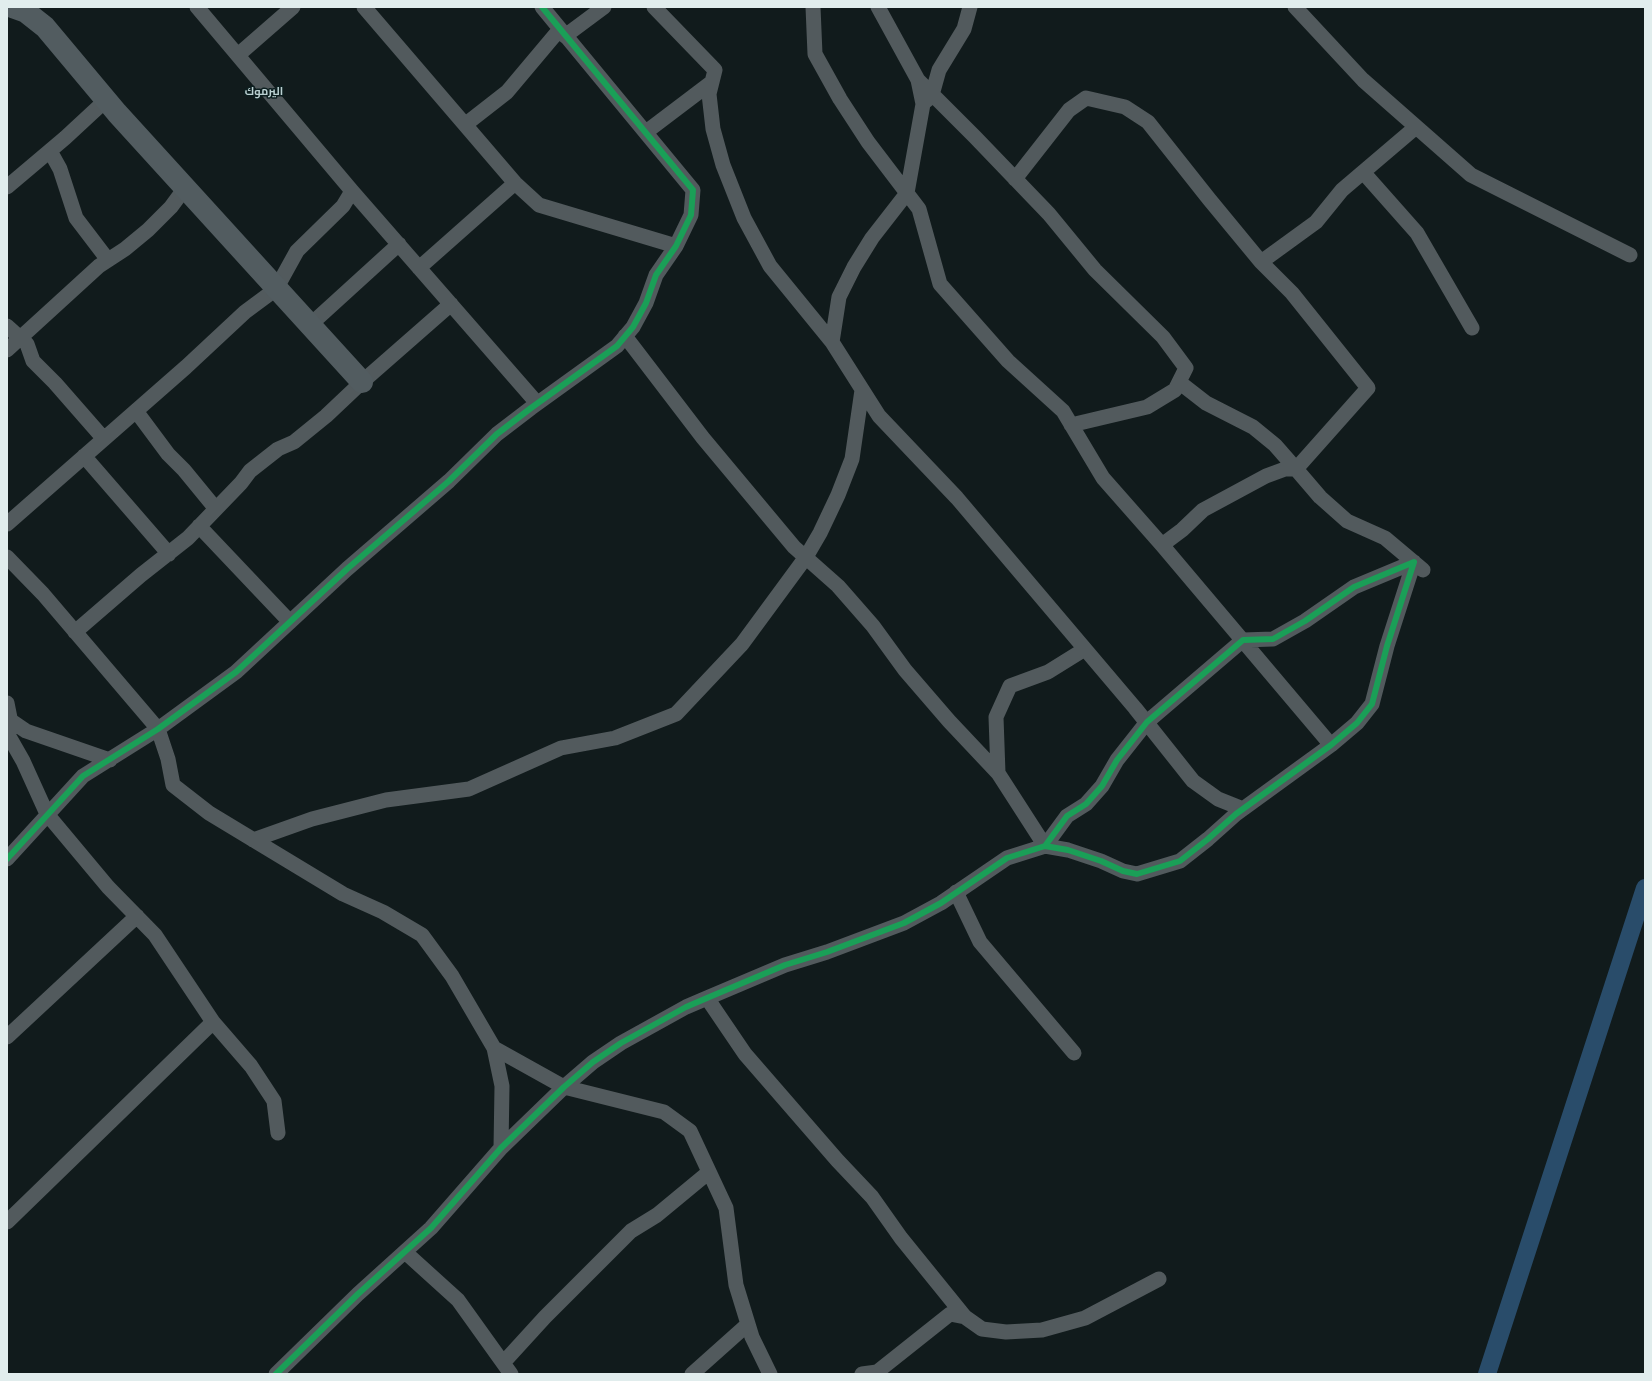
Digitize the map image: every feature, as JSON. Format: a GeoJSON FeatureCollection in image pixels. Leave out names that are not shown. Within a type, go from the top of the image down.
{"type":"FeatureCollection","features":[{"type":"Feature","properties":{"kind":"street"},"geometry":{"type":"LineString","coordinates":[[7,16],[13,7],[26,12],[45,27],[106,100],[362,382]]}},
{"type":"Feature","properties":{"kind":"street"},"geometry":{"type":"LineString","coordinates":[[197,7],[352,191],[537,403]]}},
{"type":"Feature","properties":{"kind":"street"},"geometry":{"type":"LineString","coordinates":[[238,55],[293,7]]}},
{"type":"Feature","properties":{"kind":"street"},"geometry":{"type":"LineString","coordinates":[[364,7],[516,183],[539,205],[676,246]]}},
{"type":"Feature","properties":{"kind":"street"},"geometry":{"type":"LineString","coordinates":[[7,860],[47,814],[83,776],[158,729],[236,672],[347,569],[449,481],[497,434],[537,403],[617,346],[633,327],[646,304],[656,276],[676,246],[691,215],[693,190],[542,7]]}},
{"type":"Feature","properties":{"kind":"street"},"geometry":{"type":"LineString","coordinates":[[466,124],[507,92],[563,33],[604,7]]}},
{"type":"Feature","properties":{"kind":"street"},"geometry":{"type":"LineString","coordinates":[[654,7],[715,70],[709,94],[713,129],[723,165],[744,218],[770,266],[832,342],[879,416],[956,498],[1147,722],[1193,781],[1218,799],[1243,809]]}},
{"type":"Feature","properties":{"kind":"street"},"geometry":{"type":"LineString","coordinates":[[813,7],[816,54],[840,99],[868,142],[919,209],[940,284],[1008,361],[1063,411],[1103,478],[1162,545],[1331,745]]}},
{"type":"Feature","properties":{"kind":"street"},"geometry":{"type":"LineString","coordinates":[[878,7],[928,99],[1016,179],[1049,214],[1095,270],[1163,337],[1186,368],[1176,390],[1146,407],[1071,425]]}},
{"type":"Feature","properties":{"kind":"street"},"geometry":{"type":"LineString","coordinates":[[832,342],[839,296],[854,267],[872,238],[907,193],[916,139],[928,99],[939,70],[964,29],[970,7]]}},
{"type":"Feature","properties":{"kind":"street"},"geometry":{"type":"LineString","coordinates":[[1295,7],[1363,80],[1471,175],[1630,255]]}},
{"type":"Feature","properties":{"kind":"street"},"geometry":{"type":"LineString","coordinates":[[646,132],[712,82]]}},
{"type":"Feature","properties":{"kind":"street"},"geometry":{"type":"LineString","coordinates":[[1016,179],[1069,110],[1086,98],[1125,107],[1148,122],[1261,262],[1292,293],[1368,388],[1296,469],[1285,469],[1266,476],[1203,510],[1182,530],[1162,545]]}},
{"type":"Feature","properties":{"kind":"street"},"geometry":{"type":"LineString","coordinates":[[7,187],[50,151],[106,100]]}},
{"type":"Feature","properties":{"kind":"street"},"geometry":{"type":"LineString","coordinates":[[1261,262],[1316,222],[1342,190],[1416,127]]}},
{"type":"Feature","properties":{"kind":"street"},"geometry":{"type":"LineString","coordinates":[[50,151],[60,169],[76,218],[108,260]]}},
{"type":"Feature","properties":{"kind":"street"},"geometry":{"type":"LineString","coordinates":[[1363,172],[1417,233],[1472,328]]}},
{"type":"Feature","properties":{"kind":"street"},"geometry":{"type":"LineString","coordinates":[[419,268],[516,183]]}},
{"type":"Feature","properties":{"kind":"street"},"geometry":{"type":"LineString","coordinates":[[7,350],[22,338],[44,315],[99,266],[125,249],[148,230],[171,207],[185,188]]}},
{"type":"Feature","properties":{"kind":"street"},"geometry":{"type":"LineString","coordinates":[[7,524],[186,367],[245,312],[276,289],[297,251],[342,206],[352,191]]}},
{"type":"Feature","properties":{"kind":"street"},"geometry":{"type":"LineString","coordinates":[[310,325],[399,244]]}},
{"type":"Feature","properties":{"kind":"street"},"geometry":{"type":"LineString","coordinates":[[75,632],[141,575],[188,538],[241,483],[250,471],[278,449],[294,442],[326,416],[362,382],[451,304]]}},
{"type":"Feature","properties":{"kind":"street"},"geometry":{"type":"LineString","coordinates":[[7,326],[22,338],[27,344],[33,361],[55,383],[104,439]]}},
{"type":"Feature","properties":{"kind":"street"},"geometry":{"type":"LineString","coordinates":[[625,336],[703,438],[794,547],[838,586],[872,626],[905,670],[949,721],[998,773],[1045,846]]}},
{"type":"Feature","properties":{"kind":"street"},"geometry":{"type":"LineString","coordinates":[[1179,382],[1206,403],[1253,427],[1274,445],[1320,497],[1347,521],[1385,538],[1418,566]]}},
{"type":"Feature","properties":{"kind":"street"},"geometry":{"type":"LineString","coordinates":[[253,840],[312,819],[386,800],[469,789],[561,748],[615,738],[676,714],[742,644],[806,557],[820,533],[838,495],[852,459],[862,390]]}},
{"type":"Feature","properties":{"kind":"street"},"geometry":{"type":"LineString","coordinates":[[136,411],[168,454],[184,470],[216,509]]}},
{"type":"Feature","properties":{"kind":"street"},"geometry":{"type":"LineString","coordinates":[[84,456],[169,554]]}},
{"type":"Feature","properties":{"kind":"street"},"geometry":{"type":"LineString","coordinates":[[199,526],[290,622]]}},
{"type":"Feature","properties":{"kind":"street"},"geometry":{"type":"LineString","coordinates":[[7,557],[43,594],[158,729],[168,759],[173,785],[209,813],[253,840],[343,894],[383,912],[422,935],[452,976],[494,1048],[502,1086],[501,1148]]}},
{"type":"Feature","properties":{"kind":"street"},"geometry":{"type":"LineString","coordinates":[[1045,846],[1067,816],[1086,804],[1102,786],[1117,760],[1147,722],[1243,640],[1272,639],[1305,620],[1354,587],[1418,566]]}},
{"type":"Feature","properties":{"kind":"street"},"geometry":{"type":"LineString","coordinates":[[276,1374],[358,1294],[431,1228],[501,1148],[564,1086],[593,1062],[621,1043],[686,1007],[707,998],[785,965],[827,952],[904,923],[941,903],[1007,858],[1045,846],[1068,850],[1101,861],[1123,871],[1138,874],[1180,861],[1243,809],[1331,745],[1357,723],[1372,704],[1387,646],[1418,566]]}},
{"type":"Feature","properties":{"kind":"street"},"geometry":{"type":"LineString","coordinates":[[998,773],[996,717],[1010,686],[1048,672],[1085,649]]}},
{"type":"Feature","properties":{"kind":"street"},"geometry":{"type":"LineString","coordinates":[[7,704],[8,724],[15,748],[47,814],[108,887],[155,935],[214,1022],[251,1066],[274,1101],[278,1133]]}},
{"type":"Feature","properties":{"kind":"street"},"geometry":{"type":"LineString","coordinates":[[8,724],[26,732],[110,760]]}},
{"type":"Feature","properties":{"kind":"street"},"geometry":{"type":"LineString","coordinates":[[956,892],[980,942],[1074,1053]]}},
{"type":"Feature","properties":{"kind":"street"},"geometry":{"type":"LineString","coordinates":[[7,1038],[137,916]]}},
{"type":"Feature","properties":{"kind":"street"},"geometry":{"type":"LineString","coordinates":[[707,998],[744,1054],[837,1160],[872,1197],[901,1238],[965,1317],[982,1329],[1006,1332],[1042,1330],[1085,1318],[1159,1279]]}},
{"type":"Feature","properties":{"kind":"street"},"geometry":{"type":"LineString","coordinates":[[7,1222],[214,1022]]}},
{"type":"Feature","properties":{"kind":"street"},"geometry":{"type":"LineString","coordinates":[[494,1048],[564,1086],[664,1112],[690,1131],[726,1208],[736,1285],[752,1336],[770,1374]]}},
{"type":"Feature","properties":{"kind":"street"},"geometry":{"type":"LineString","coordinates":[[404,1252],[458,1300],[507,1368],[545,1316],[631,1231],[657,1215],[709,1172]]}},
{"type":"Feature","properties":{"kind":"street"},"geometry":{"type":"LineString","coordinates":[[862,1374],[877,1372],[950,1314],[965,1317]]}},
{"type":"Feature","properties":{"kind":"street"},"geometry":{"type":"LineString","coordinates":[[692,1374],[748,1324]]}},
{"type":"Feature","properties":{"kind":"waterway"},"geometry":{"type":"LineString","coordinates":[[1487,1374],[1645,888]]}},
{"type":"Feature","properties":{"kind":"cycle path"},"geometry":{"type":"LineString","coordinates":[[7,859],[83,776],[158,729],[236,672],[347,569],[449,481],[497,434],[617,346],[633,327],[646,303],[656,275],[676,246],[691,215],[693,190],[542,7]]}},
{"type":"Feature","properties":{"kind":"cycle path"},"geometry":{"type":"LineString","coordinates":[[276,1374],[358,1294],[431,1228],[501,1148],[564,1087],[593,1062],[621,1043],[686,1007],[707,998],[785,965],[827,952],[904,923],[941,903],[1007,858],[1045,846],[1068,850],[1101,861],[1123,871],[1137,874],[1180,861],[1236,814],[1331,745],[1357,723],[1372,704],[1387,646],[1414,562],[1354,587],[1305,621],[1273,639],[1243,640],[1147,722],[1117,760],[1102,786],[1086,804],[1067,816],[1045,846]]}},
{"type":"Feature","properties":{"kind":"district","name":"اليرموك"},"geometry":{"type":"Point","coordinates":[264,92]}}]}
